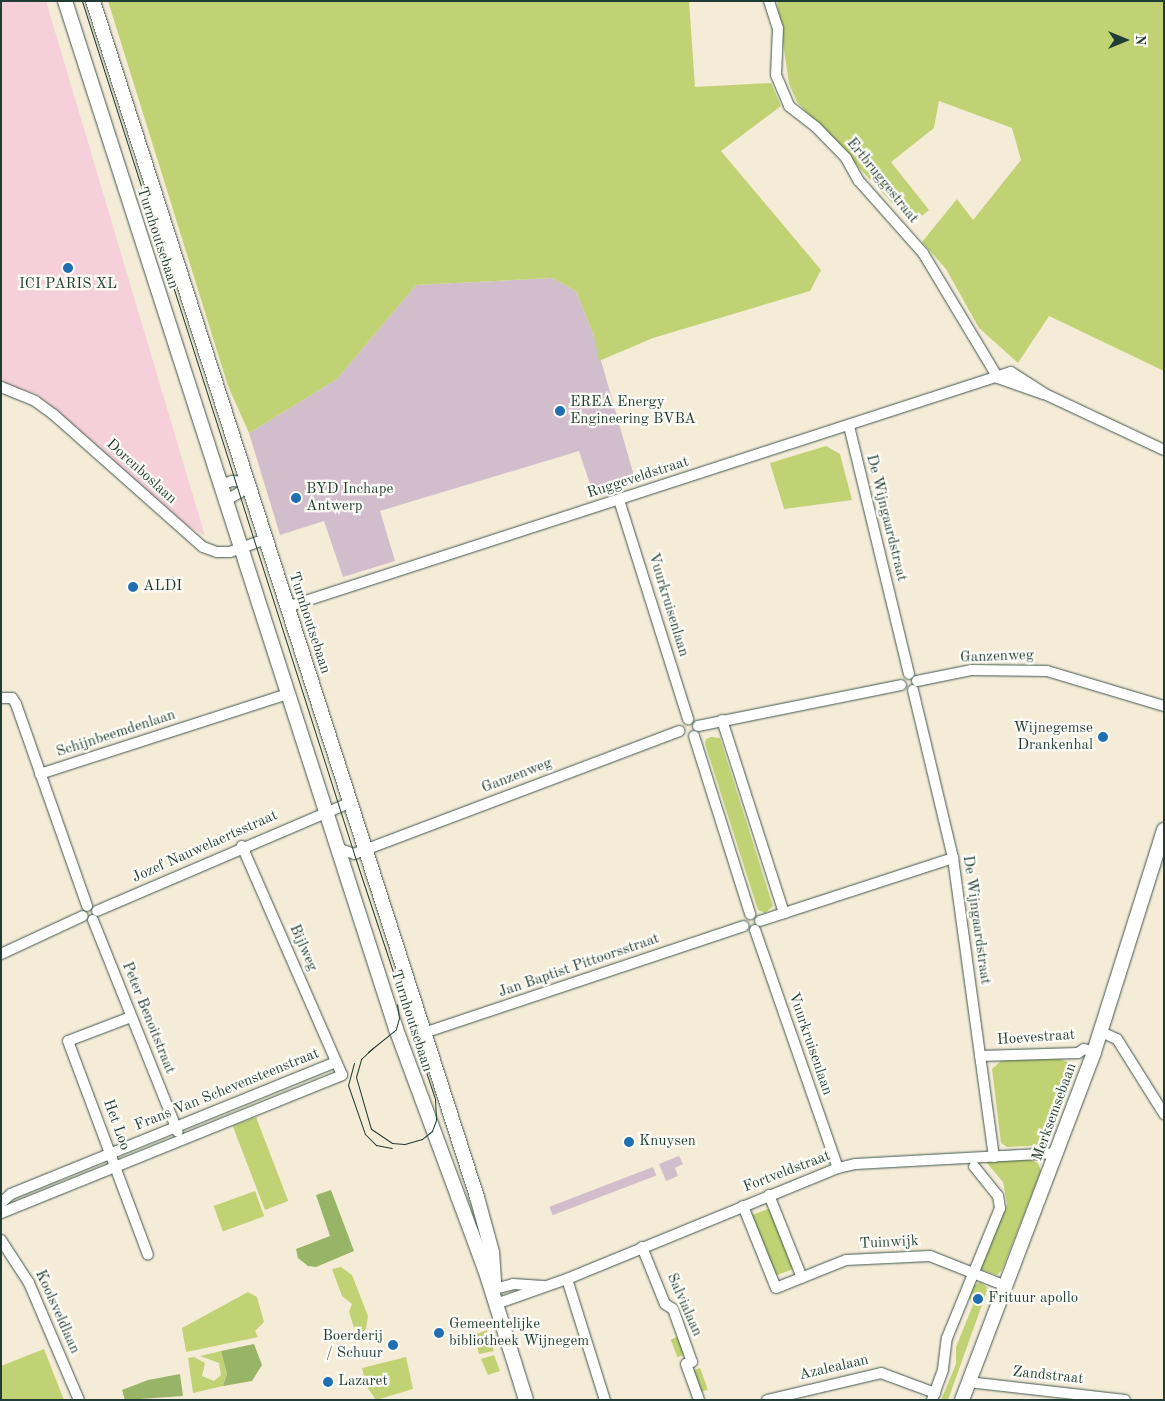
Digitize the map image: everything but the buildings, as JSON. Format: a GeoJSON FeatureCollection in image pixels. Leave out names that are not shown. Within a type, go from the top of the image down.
{"type":"FeatureCollection","features":[{"type":"Feature","properties":{"kind":"main road","name":"Turnhoutsebaan"},"geometry":{"type":"LineString","coordinates":[[65,1],[218,485],[337,848],[427,1119],[461,1203],[492,1290],[526,1400]]}},
{"type":"Feature","properties":{"kind":"main road","name":"Turnhoutsebaan"},"geometry":{"type":"LineString","coordinates":[[93,1],[477,1197],[492,1252],[495,1280],[492,1290]]}},
{"type":"Feature","properties":{"kind":"main road","name":"Merksemsebaan"},"geometry":{"type":"LineString","coordinates":[[962,1400],[1058,1153],[1094,1052],[1164,830]]}},
{"type":"Feature","properties":{"kind":"main road"},"geometry":{"type":"LineString","coordinates":[[461,1203],[477,1197]]}},
{"type":"Feature","properties":{"kind":"street","name":"Ertbruggestraat"},"geometry":{"type":"LineString","coordinates":[[769,1],[778,28],[776,75],[789,106],[816,127],[846,158],[859,181],[923,253],[1001,377]]}},
{"type":"Feature","properties":{"kind":"street"},"geometry":{"type":"LineString","coordinates":[[1001,377],[1047,395],[1164,450]]}},
{"type":"Feature","properties":{"kind":"street","name":"Ruggeveldstraat"},"geometry":{"type":"LineString","coordinates":[[288,607],[1001,377]]}},
{"type":"Feature","properties":{"kind":"street","name":"Dorenboslaan"},"geometry":{"type":"LineString","coordinates":[[1,387],[35,401],[53,414],[196,542],[217,552],[240,548],[266,539]]}},
{"type":"Feature","properties":{"kind":"street","name":"De Wijngaardstraat"},"geometry":{"type":"LineString","coordinates":[[848,426],[913,682],[952,858],[994,1156]]}},
{"type":"Feature","properties":{"kind":"street"},"geometry":{"type":"LineString","coordinates":[[218,485],[232,481],[248,482]]}},
{"type":"Feature","properties":{"kind":"street"},"geometry":{"type":"LineString","coordinates":[[224,501],[238,493],[248,482]]}},
{"type":"Feature","properties":{"kind":"street","name":"Vuurkruisenlaan"},"geometry":{"type":"LineString","coordinates":[[619,500],[688,719]]}},
{"type":"Feature","properties":{"kind":"street","name":"Ganzenweg"},"geometry":{"type":"LineString","coordinates":[[913,682],[971,670],[1047,671],[1164,706]]}},
{"type":"Feature","properties":{"kind":"street"},"geometry":{"type":"LineString","coordinates":[[757,926],[750,914],[696,731],[688,719],[680,724],[680,731],[687,737],[696,731],[722,720],[901,685],[903,677],[913,682]]}},
{"type":"Feature","properties":{"kind":"street","name":"Schijnbeemdenlaan"},"geometry":{"type":"LineString","coordinates":[[40,774],[288,694]]}},
{"type":"Feature","properties":{"kind":"street"},"geometry":{"type":"LineString","coordinates":[[1,698],[14,701],[40,774]]}},
{"type":"Feature","properties":{"kind":"street"},"geometry":{"type":"LineString","coordinates":[[722,720],[784,913]]}},
{"type":"Feature","properties":{"kind":"street","name":"Ganzenweg"},"geometry":{"type":"LineString","coordinates":[[366,850],[680,731]]}},
{"type":"Feature","properties":{"kind":"street","name":"Peter Benoitstraat"},"geometry":{"type":"LineString","coordinates":[[40,774],[90,913],[182,1141]]}},
{"type":"Feature","properties":{"kind":"street"},"geometry":{"type":"LineString","coordinates":[[325,811],[349,803]]}},
{"type":"Feature","properties":{"kind":"street","name":"Jozef Nauwelaertsstraat"},"geometry":{"type":"LineString","coordinates":[[1,954],[90,913],[325,811]]}},
{"type":"Feature","properties":{"kind":"street","name":"Bijlweg"},"geometry":{"type":"LineString","coordinates":[[242,846],[336,1062]]}},
{"type":"Feature","properties":{"kind":"street"},"geometry":{"type":"LineString","coordinates":[[337,848],[348,854],[366,850]]}},
{"type":"Feature","properties":{"kind":"street"},"geometry":{"type":"LineString","coordinates":[[750,914],[745,917],[744,926],[757,926],[784,913],[952,858]]}},
{"type":"Feature","properties":{"kind":"street","name":"Jan Baptist Pittoorsstraat"},"geometry":{"type":"LineString","coordinates":[[424,1033],[744,926]]}},
{"type":"Feature","properties":{"kind":"street","name":"Vuurkruisenlaan"},"geometry":{"type":"LineString","coordinates":[[757,926],[838,1168]]}},
{"type":"Feature","properties":{"kind":"street","name":"Het Loo"},"geometry":{"type":"LineString","coordinates":[[131,1016],[68,1041],[112,1153],[115,1168],[148,1255]]}},
{"type":"Feature","properties":{"kind":"street"},"geometry":{"type":"LineString","coordinates":[[1101,1032],[1117,1039],[1164,1114]]}},
{"type":"Feature","properties":{"kind":"street","name":"Hoevestraat"},"geometry":{"type":"LineString","coordinates":[[980,1056],[1078,1053],[1084,1049],[1094,1052]]}},
{"type":"Feature","properties":{"kind":"street","name":"Frans Van Schevensteenstraat"},"geometry":{"type":"LineString","coordinates":[[1,1203],[11,1194],[336,1062],[342,1075],[1,1213]]}},
{"type":"Feature","properties":{"kind":"street","name":"Fortveldstraat"},"geometry":{"type":"LineString","coordinates":[[496,1304],[567,1279],[838,1168],[856,1164],[1058,1153]]}},
{"type":"Feature","properties":{"kind":"street"},"geometry":{"type":"LineString","coordinates":[[934,1396],[942,1369],[947,1338],[972,1272],[1000,1208],[998,1196],[974,1166]]}},
{"type":"Feature","properties":{"kind":"street"},"geometry":{"type":"LineString","coordinates":[[769,1195],[802,1278]]}},
{"type":"Feature","properties":{"kind":"street","name":"Tuinwijk"},"geometry":{"type":"LineString","coordinates":[[743,1206],[776,1288],[846,1260],[930,1256],[1006,1286]]}},
{"type":"Feature","properties":{"kind":"street","name":"Koolsveldlaan"},"geometry":{"type":"LineString","coordinates":[[1,1240],[29,1283],[78,1400]]}},
{"type":"Feature","properties":{"kind":"street","name":"Salvialaan"},"geometry":{"type":"LineString","coordinates":[[642,1247],[665,1304],[673,1309],[676,1317],[692,1362],[686,1364],[699,1400]]}},
{"type":"Feature","properties":{"kind":"street"},"geometry":{"type":"LineString","coordinates":[[567,1279],[605,1400]]}},
{"type":"Feature","properties":{"kind":"street","name":"Fortveldstraat"},"geometry":{"type":"LineString","coordinates":[[492,1290],[513,1284],[543,1286]]}},
{"type":"Feature","properties":{"kind":"street","name":"Azalealaan"},"geometry":{"type":"LineString","coordinates":[[768,1400],[882,1373],[934,1396]]}},
{"type":"Feature","properties":{"kind":"street","name":"Zandstraat"},"geometry":{"type":"LineString","coordinates":[[968,1382],[1125,1400]]}},
{"type":"Feature","properties":{"kind":"shaded area"},"geometry":{"type":"Polygon","coordinates":[[[1,1],[46,1],[205,536],[182,522],[37,394],[1,383],[1,1]]]}},
{"type":"Feature","properties":{"kind":"shaded area"},"geometry":{"type":"Polygon","coordinates":[[[552,278],[576,291],[594,336],[636,483],[594,496],[579,451],[380,511],[395,561],[343,577],[324,521],[280,535],[249,433],[337,379],[416,285],[552,278]]]}},
{"type":"Feature","properties":{"kind":"shaded area"},"geometry":{"type":"Polygon","coordinates":[[[679,1156],[683,1164],[675,1168],[678,1176],[666,1181],[659,1164],[679,1156]]]}},
{"type":"Feature","properties":{"kind":"shaded area"},"geometry":{"type":"Polygon","coordinates":[[[653,1167],[656,1175],[553,1215],[549,1207],[653,1167]]]}},
{"type":"Feature","properties":{"kind":"green space"},"geometry":{"type":"Polygon","coordinates":[[[108,1],[689,1],[695,87],[771,83],[781,106],[721,151],[821,270],[810,291],[653,338],[599,361],[594,336],[576,291],[552,278],[416,285],[337,379],[249,433],[228,386],[108,1]]]}},
{"type":"Feature","properties":{"kind":"green space"},"geometry":{"type":"Polygon","coordinates":[[[777,1],[1164,1],[1164,371],[1049,316],[1018,363],[979,328],[946,269],[922,242],[957,199],[973,220],[1021,160],[1012,128],[939,101],[934,128],[891,162],[929,210],[912,224],[797,102],[789,84],[777,1]]]}},
{"type":"Feature","properties":{"kind":"green space"},"geometry":{"type":"Polygon","coordinates":[[[826,446],[840,454],[852,500],[784,509],[770,463],[826,446]]]}},
{"type":"Feature","properties":{"kind":"green space"},"geometry":{"type":"Polygon","coordinates":[[[711,737],[720,738],[773,906],[765,913],[758,910],[705,744],[706,739],[711,737]]]}},
{"type":"Feature","properties":{"kind":"green space"},"geometry":{"type":"Polygon","coordinates":[[[1058,1058],[1074,1065],[1049,1130],[1049,1145],[1007,1147],[1001,1143],[992,1069],[1001,1061],[1058,1058]]]}},
{"type":"Feature","properties":{"kind":"green space"},"geometry":{"type":"Polygon","coordinates":[[[256,1117],[288,1201],[265,1210],[233,1126],[256,1117]]]}},
{"type":"Feature","properties":{"kind":"green space"},"geometry":{"type":"Polygon","coordinates":[[[1028,1159],[1038,1163],[1041,1171],[1002,1270],[997,1275],[980,1269],[1007,1204],[1003,1182],[986,1162],[1028,1159]]]}},
{"type":"Feature","properties":{"kind":"green space"},"geometry":{"type":"Polygon","coordinates":[[[331,1190],[354,1251],[316,1267],[308,1266],[298,1258],[296,1249],[330,1236],[316,1195],[331,1190]]]}},
{"type":"Feature","properties":{"kind":"green space"},"geometry":{"type":"Polygon","coordinates":[[[255,1191],[264,1216],[223,1231],[214,1206],[255,1191]]]}},
{"type":"Feature","properties":{"kind":"green space"},"geometry":{"type":"Polygon","coordinates":[[[771,1208],[793,1269],[773,1276],[751,1215],[771,1208]]]}},
{"type":"Feature","properties":{"kind":"green space"},"geometry":{"type":"Polygon","coordinates":[[[341,1267],[352,1275],[368,1316],[366,1329],[357,1337],[349,1312],[352,1304],[342,1296],[332,1269],[341,1267]]]}},
{"type":"Feature","properties":{"kind":"green space"},"geometry":{"type":"Polygon","coordinates":[[[980,1282],[988,1288],[948,1400],[941,1400],[956,1364],[956,1347],[973,1305],[969,1298],[973,1286],[980,1282]]]}},
{"type":"Feature","properties":{"kind":"green space"},"geometry":{"type":"Polygon","coordinates":[[[248,1292],[257,1297],[264,1322],[255,1331],[258,1337],[186,1352],[182,1328],[248,1292]]]}},
{"type":"Feature","properties":{"kind":"green space"},"geometry":{"type":"Polygon","coordinates":[[[487,1330],[494,1351],[479,1354],[474,1335],[487,1330]]]}},
{"type":"Feature","properties":{"kind":"green space"},"geometry":{"type":"Polygon","coordinates":[[[680,1336],[687,1354],[677,1357],[671,1340],[680,1336]]]}},
{"type":"Feature","properties":{"kind":"green space"},"geometry":{"type":"Polygon","coordinates":[[[254,1344],[262,1365],[252,1381],[223,1386],[227,1374],[221,1351],[254,1344]]]}},
{"type":"Feature","properties":{"kind":"green space"},"geometry":{"type":"Polygon","coordinates":[[[44,1349],[64,1400],[1,1400],[1,1366],[44,1349]]]}},
{"type":"Feature","properties":{"kind":"green space"},"geometry":{"type":"Polygon","coordinates":[[[221,1351],[227,1374],[223,1386],[193,1393],[188,1358],[194,1357],[205,1363],[202,1376],[214,1381],[221,1375],[219,1363],[200,1356],[221,1351]]]}},
{"type":"Feature","properties":{"kind":"green space"},"geometry":{"type":"Polygon","coordinates":[[[494,1355],[500,1371],[488,1375],[481,1359],[494,1355]]]}},
{"type":"Feature","properties":{"kind":"green space"},"geometry":{"type":"Polygon","coordinates":[[[406,1357],[413,1389],[376,1400],[366,1385],[362,1368],[406,1357]]]}},
{"type":"Feature","properties":{"kind":"green space"},"geometry":{"type":"Polygon","coordinates":[[[700,1368],[708,1390],[699,1393],[692,1371],[700,1368]]]}},
{"type":"Feature","properties":{"kind":"green space"},"geometry":{"type":"Polygon","coordinates":[[[180,1374],[183,1396],[125,1400],[122,1390],[148,1380],[180,1374]]]}},
{"type":"Feature","properties":{"kind":"tram line"},"geometry":{"type":"LineString","coordinates":[[82,1],[354,854],[435,1099],[436,1120],[432,1131],[422,1139],[404,1144],[392,1143],[371,1129],[356,1077],[361,1059],[373,1048]]}},
{"type":"Feature","properties":{"kind":"tram line"},"geometry":{"type":"LineString","coordinates":[[368,1052],[396,1029],[399,1018],[397,1004]]}},
{"type":"Feature","properties":{"kind":"tram line"},"geometry":{"type":"LineString","coordinates":[[354,1063],[348,1085],[365,1134],[376,1145],[392,1148]]}},
{"type":"Feature","properties":{"kind":"place","name":"ICI PARIS XL"},"geometry":{"type":"Point","coordinates":[68,268]}},
{"type":"Feature","properties":{"kind":"place","name":"EREA Energy Engineering BVBA"},"geometry":{"type":"Point","coordinates":[560,411]}},
{"type":"Feature","properties":{"kind":"place","name":"BYD Inchape Antwerp"},"geometry":{"type":"Point","coordinates":[296,498]}},
{"type":"Feature","properties":{"kind":"place","name":"ALDI"},"geometry":{"type":"Point","coordinates":[133,587]}},
{"type":"Feature","properties":{"kind":"place","name":"Wijnegemse Drankenhal"},"geometry":{"type":"Point","coordinates":[1103,737]}},
{"type":"Feature","properties":{"kind":"place","name":"Knuysen"},"geometry":{"type":"Point","coordinates":[629,1142]}},
{"type":"Feature","properties":{"kind":"place","name":"Frituur apollo"},"geometry":{"type":"Point","coordinates":[978,1299]}},
{"type":"Feature","properties":{"kind":"place","name":"Gemeentelijke bibliotheek Wijnegem"},"geometry":{"type":"Point","coordinates":[439,1333]}},
{"type":"Feature","properties":{"kind":"place","name":"Boerderij / Schuur"},"geometry":{"type":"Point","coordinates":[393,1345]}},
{"type":"Feature","properties":{"kind":"place","name":"Lazaret"},"geometry":{"type":"Point","coordinates":[328,1382]}}]}
